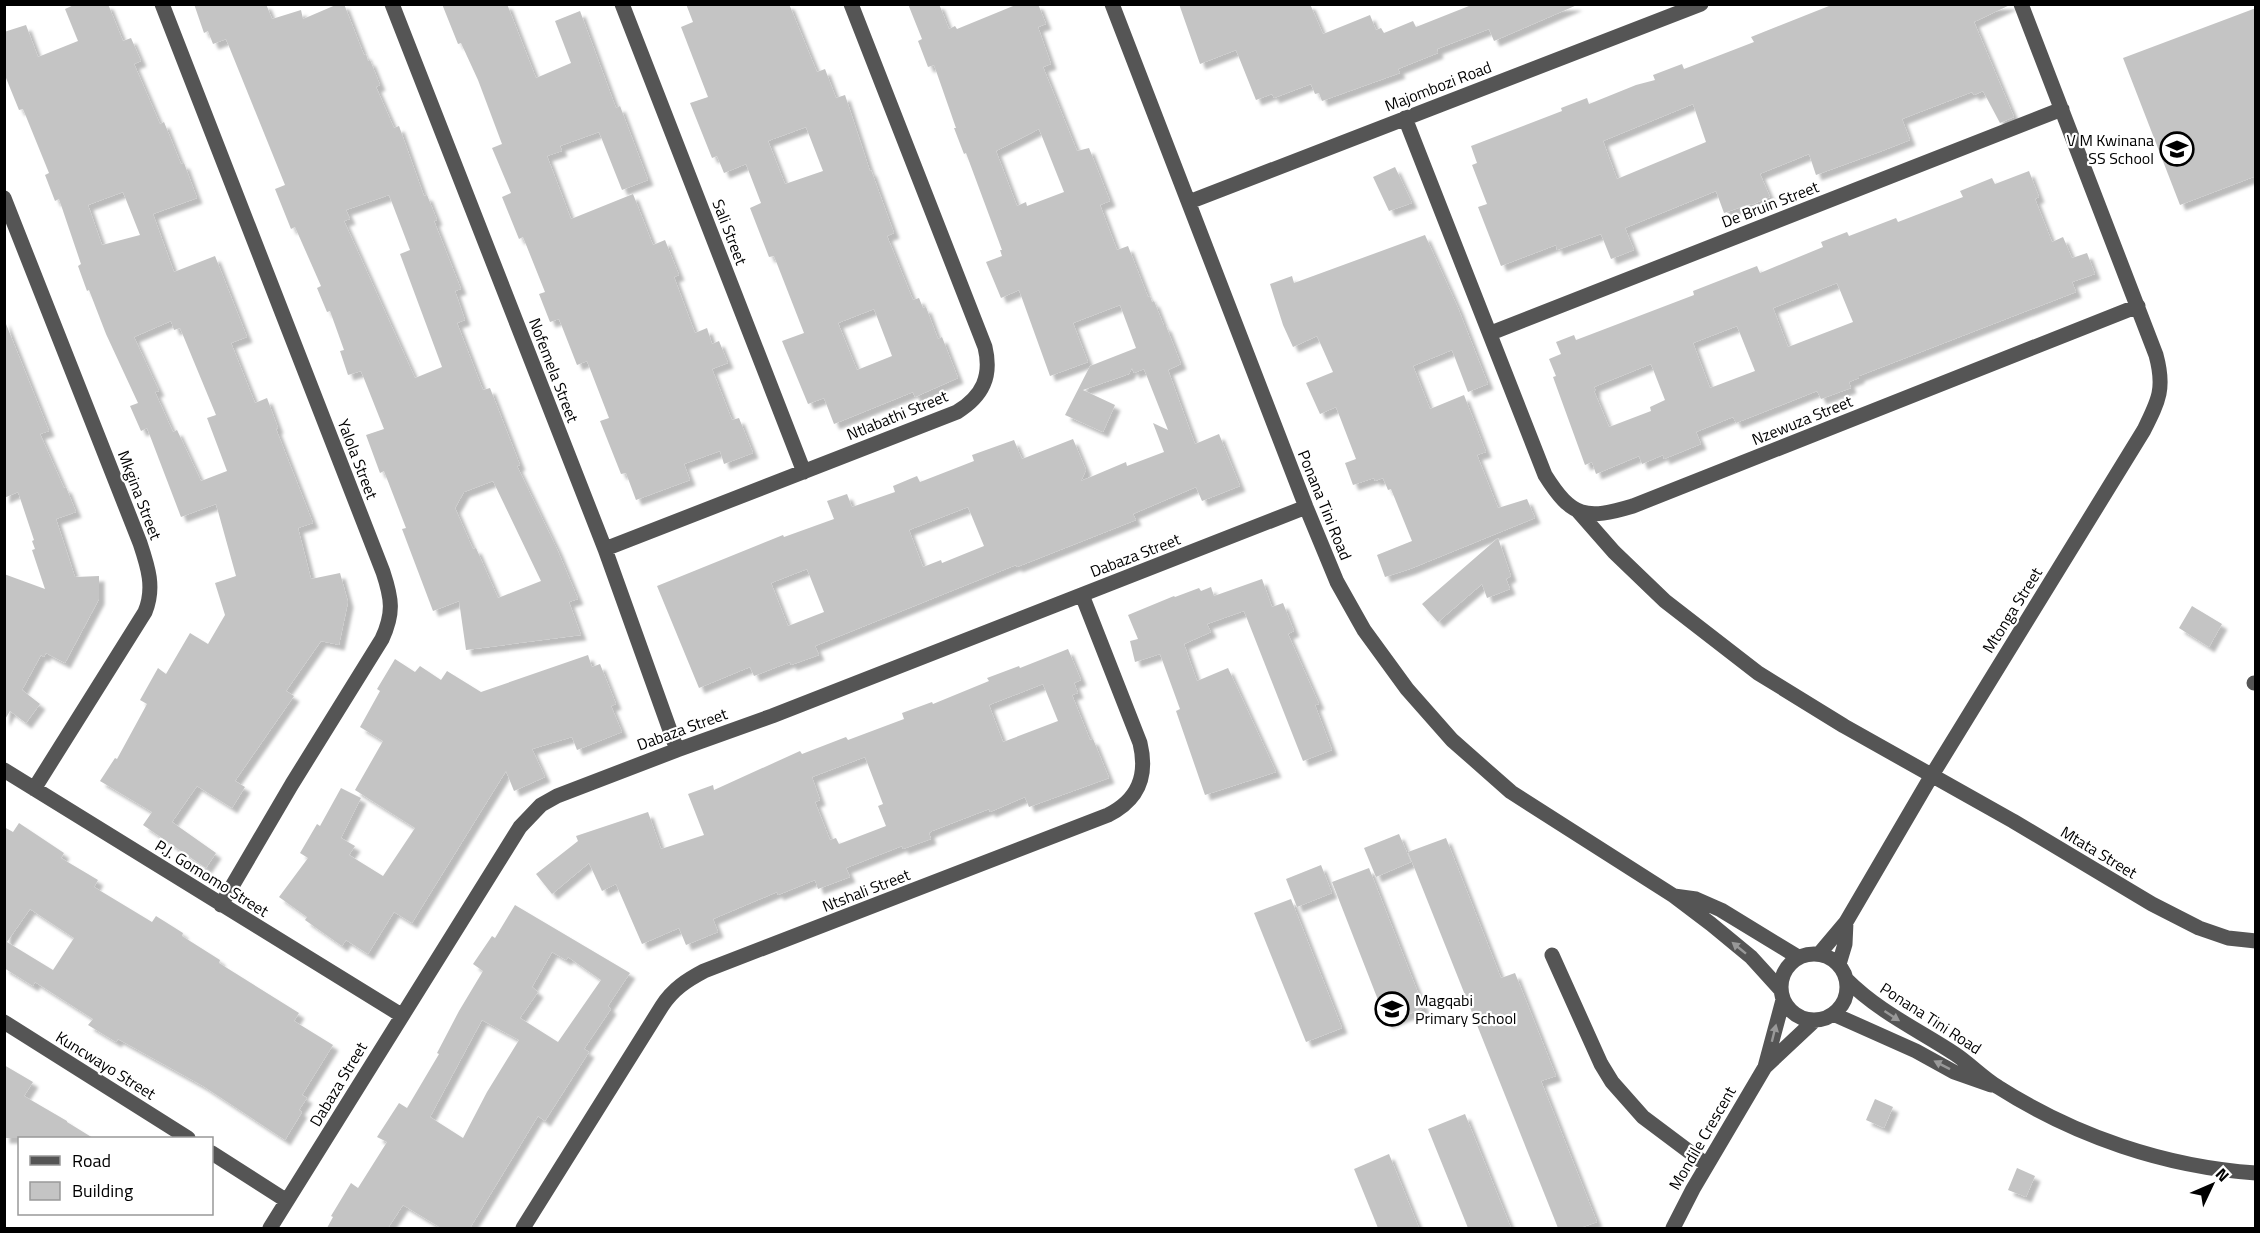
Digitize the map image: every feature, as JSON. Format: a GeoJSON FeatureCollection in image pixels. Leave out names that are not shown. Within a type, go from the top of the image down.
{"type":"FeatureCollection","features":[{"type":"Feature","properties":{"kind":"street","name":"Yalola Street"},"geometry":{"type":"LineString","coordinates":[[162,4],[383,572],[391,602],[391,614],[382,639],[221,904]]}},
{"type":"Feature","properties":{"kind":"street","name":"Nofemela Street"},"geometry":{"type":"LineString","coordinates":[[392,4],[604,549],[676,750]]}},
{"type":"Feature","properties":{"kind":"street","name":"Sali Street"},"geometry":{"type":"LineString","coordinates":[[622,4],[804,472]]}},
{"type":"Feature","properties":{"kind":"street","name":"Ntlabathi Street"},"geometry":{"type":"LineString","coordinates":[[604,549],[957,412],[976,397],[983,386],[988,371],[985,347],[851,4]]}},
{"type":"Feature","properties":{"kind":"street","name":"Ponana Tini Road"},"geometry":{"type":"LineString","coordinates":[[1112,4],[1306,507],[1337,582],[1364,630],[1407,688],[1452,740],[1511,792],[1674,896],[1751,957],[1795,1015],[1814,1021]]}},
{"type":"Feature","properties":{"kind":"street","name":"Majombozi Road"},"geometry":{"type":"LineString","coordinates":[[1189,202],[1701,4]]}},
{"type":"Feature","properties":{"kind":"street"},"geometry":{"type":"LineString","coordinates":[[2021,4],[2138,306]]}},
{"type":"Feature","properties":{"kind":"street","name":"De Bruin Street"},"geometry":{"type":"LineString","coordinates":[[1491,333],[2062,109]]}},
{"type":"Feature","properties":{"kind":"street"},"geometry":{"type":"LineString","coordinates":[[1405,118],[1545,475],[1558,496],[1578,511]]}},
{"type":"Feature","properties":{"kind":"street","name":"Mkgina Street"},"geometry":{"type":"LineString","coordinates":[[4,198],[140,543],[151,582],[151,599],[145,612],[34,789]]}},
{"type":"Feature","properties":{"kind":"street","name":"Nzewuza Street"},"geometry":{"type":"LineString","coordinates":[[1578,511],[1599,515],[1633,506],[2138,306]]}},
{"type":"Feature","properties":{"kind":"street","name":"Mtonga Street"},"geometry":{"type":"LineString","coordinates":[[1819,954],[1846,922],[1932,775],[2138,440],[2154,410],[2160,393],[2161,375],[2138,306]]}},
{"type":"Feature","properties":{"kind":"street","name":"Dabaza Street"},"geometry":{"type":"LineString","coordinates":[[270,1228],[401,1015],[529,816],[541,805],[557,796],[772,716],[1306,507]]}},
{"type":"Feature","properties":{"kind":"street","name":"Mtata Street"},"geometry":{"type":"LineString","coordinates":[[1578,511],[1614,552],[1665,601],[1758,673],[1844,726],[2162,909],[2199,928],[2228,938],[2256,941]]}},
{"type":"Feature","properties":{"kind":"street","name":"Ntshali Street"},"geometry":{"type":"LineString","coordinates":[[523,1228],[662,1006],[669,996],[688,979],[1107,815],[1125,804],[1143,773],[1140,743],[1082,595]]}},
{"type":"Feature","properties":{"kind":"street","name":"P.J. Gomomo Street"},"geometry":{"type":"LineString","coordinates":[[4,770],[401,1015]]}},
{"type":"Feature","properties":{"kind":"street","name":"Ponana Tini Road"},"geometry":{"type":"LineString","coordinates":[[1674,896],[1696,899],[1721,910],[1798,957]]}},
{"type":"Feature","properties":{"kind":"street","name":"Mtonga Street"},"geometry":{"type":"LineString","coordinates":[[1839,964],[1845,944],[1846,922]]}},
{"type":"Feature","properties":{"kind":"street"},"geometry":{"type":"LineString","coordinates":[[1781,994],[1785,970],[1798,957],[1819,954],[1830,957],[1839,964]]}},
{"type":"Feature","properties":{"kind":"street"},"geometry":{"type":"LineString","coordinates":[[1552,955],[1601,1064],[1612,1082],[1643,1118],[1707,1165]]}},
{"type":"Feature","properties":{"kind":"street","name":"Ponana Tini Road"},"geometry":{"type":"LineString","coordinates":[[1839,964],[1846,979],[1878,1007],[1955,1054],[1996,1086],[2053,1118],[2101,1141],[2204,1167],[2256,1173]]}},
{"type":"Feature","properties":{"kind":"street"},"geometry":{"type":"LineString","coordinates":[[1814,1021],[1833,1014],[1842,1005],[1847,992],[1846,979]]}},
{"type":"Feature","properties":{"kind":"street","name":"Mondile Crescent"},"geometry":{"type":"LineString","coordinates":[[1765,1067],[1781,994]]}},
{"type":"Feature","properties":{"kind":"street","name":"Ponana Tini Road"},"geometry":{"type":"LineString","coordinates":[[1833,1014],[1954,1071],[1996,1086]]}},
{"type":"Feature","properties":{"kind":"street","name":"Mondile Crescent"},"geometry":{"type":"LineString","coordinates":[[1673,1228],[1765,1067],[1814,1021]]}},
{"type":"Feature","properties":{"kind":"street","name":"Kuncwayo Street"},"geometry":{"type":"LineString","coordinates":[[4,1022],[187,1137]]}},
{"type":"Feature","properties":{"kind":"street"},"geometry":{"type":"LineString","coordinates":[[213,1154],[287,1201]]}},
{"type":"Feature","properties":{"kind":"building"},"geometry":{"type":"Polygon","coordinates":[[[76,4],[108,4],[123,41],[131,38],[141,61],[134,64],[160,124],[164,122],[181,164],[184,163],[197,198],[153,214],[174,272],[215,256],[247,337],[231,343],[255,403],[267,398],[278,428],[276,429],[313,523],[298,528],[311,579],[340,573],[348,602],[339,645],[321,641],[286,691],[294,696],[235,781],[245,787],[232,808],[197,786],[172,822],[216,853],[206,868],[143,825],[152,812],[100,781],[115,758],[117,759],[147,704],[140,700],[158,668],[166,674],[190,633],[208,644],[225,615],[215,583],[236,576],[216,504],[181,517],[147,428],[141,431],[130,406],[138,403],[106,334],[89,290],[87,291],[78,266],[81,264],[59,199],[55,201],[45,175],[49,173],[23,109],[19,110],[4,73],[4,32],[26,25],[38,57],[78,41],[65,9],[76,4]],[[123,192],[88,205],[102,245],[140,235],[123,192]],[[171,321],[134,337],[159,391],[155,392],[173,432],[177,430],[201,481],[227,471],[207,418],[216,415],[180,328],[174,330],[171,321]]]}},
{"type":"Feature","properties":{"kind":"building"},"geometry":{"type":"Polygon","coordinates":[[[194,4],[266,4],[272,19],[301,10],[303,19],[338,4],[344,4],[364,55],[366,54],[368,61],[370,60],[380,85],[376,87],[394,128],[399,126],[424,196],[427,195],[437,220],[434,221],[461,289],[455,291],[465,320],[457,323],[483,390],[490,388],[520,465],[517,466],[578,599],[569,602],[581,635],[466,650],[459,601],[433,611],[402,529],[406,528],[384,471],[380,473],[366,435],[384,429],[361,371],[348,375],[340,351],[344,350],[330,311],[327,312],[317,288],[321,286],[295,227],[291,229],[275,189],[285,185],[226,39],[213,44],[208,31],[204,33],[194,4]],[[389,195],[346,210],[350,219],[344,221],[415,378],[442,367],[400,254],[410,250],[389,195]],[[493,481],[464,492],[455,508],[498,598],[541,581],[493,481]]]}},
{"type":"Feature","properties":{"kind":"building"},"geometry":{"type":"Polygon","coordinates":[[[442,4],[507,4],[536,78],[571,63],[555,21],[580,11],[616,108],[620,106],[648,180],[622,190],[599,132],[560,146],[562,151],[547,156],[571,219],[633,194],[653,245],[665,240],[679,275],[674,277],[695,333],[707,328],[712,344],[719,341],[728,363],[712,369],[732,420],[739,418],[753,453],[724,464],[720,451],[684,464],[690,480],[636,500],[626,473],[621,474],[600,421],[609,418],[587,361],[577,365],[559,319],[550,322],[539,294],[545,292],[523,237],[519,239],[502,197],[511,193],[492,148],[502,144],[478,80],[461,43],[458,44],[442,4]]]}},
{"type":"Feature","properties":{"kind":"building"},"geometry":{"type":"Polygon","coordinates":[[[686,4],[789,4],[817,72],[825,69],[836,98],[845,95],[870,171],[894,233],[887,236],[913,300],[919,298],[923,308],[926,307],[938,339],[942,337],[958,378],[915,397],[913,392],[834,424],[824,398],[808,404],[782,341],[804,333],[774,256],[769,257],[750,208],[761,203],[746,164],[724,173],[717,156],[712,158],[690,103],[708,97],[681,27],[693,22],[686,4]],[[806,127],[768,141],[785,184],[823,171],[806,127]],[[874,309],[838,323],[857,370],[892,356],[874,309]]]}},
{"type":"Feature","properties":{"kind":"building"},"geometry":{"type":"Polygon","coordinates":[[[908,4],[939,4],[949,29],[955,26],[957,29],[1018,4],[1038,4],[1046,24],[1038,27],[1051,64],[1043,67],[1077,151],[1089,148],[1110,201],[1100,205],[1117,250],[1128,246],[1148,297],[1150,296],[1152,302],[1154,301],[1164,326],[1166,326],[1181,364],[1168,370],[1195,444],[1219,434],[1240,486],[1202,501],[1196,487],[1133,514],[1136,520],[1017,567],[1016,565],[815,646],[819,655],[791,665],[790,662],[754,676],[750,667],[699,688],[657,586],[783,535],[784,537],[834,519],[827,501],[847,494],[852,507],[895,492],[893,486],[917,476],[920,482],[974,461],[972,455],[1014,440],[1022,459],[1073,439],[1086,470],[1081,481],[1126,462],[1127,466],[1164,452],[1153,423],[1168,430],[1144,369],[1134,373],[1132,368],[1129,374],[1083,390],[1115,405],[1103,432],[1065,415],[1090,366],[1136,348],[1120,305],[1073,323],[1088,362],[1050,376],[1019,290],[1001,298],[986,262],[1002,256],[1000,250],[1002,250],[966,153],[964,154],[954,128],[956,128],[934,65],[928,67],[918,41],[922,39],[908,4]],[[1039,129],[996,151],[1017,206],[1026,202],[1027,206],[1064,192],[1039,129]],[[968,507],[909,530],[923,567],[941,560],[942,563],[984,546],[968,507]],[[807,569],[771,583],[788,626],[824,612],[807,569]]]}},
{"type":"Feature","properties":{"kind":"building"},"geometry":{"type":"Polygon","coordinates":[[[1179,4],[1310,4],[1323,34],[1370,15],[1376,30],[1381,28],[1384,33],[1413,21],[1416,27],[1474,4],[1577,5],[1494,41],[1489,29],[1437,49],[1438,53],[1398,69],[1400,73],[1322,101],[1319,93],[1315,94],[1311,84],[1274,98],[1272,94],[1256,100],[1236,50],[1200,64],[1179,4]]]}},
{"type":"Feature","properties":{"kind":"building"},"geometry":{"type":"Polygon","coordinates":[[[1834,4],[2012,4],[1974,22],[2014,117],[2000,123],[1983,91],[1974,95],[1972,92],[1902,119],[1910,140],[1882,151],[1816,175],[1809,154],[1760,174],[1770,197],[1751,205],[1724,213],[1716,191],[1625,228],[1634,250],[1611,259],[1601,234],[1557,250],[1556,245],[1501,266],[1478,207],[1487,204],[1472,165],[1477,163],[1471,146],[1562,111],[1561,108],[1587,98],[1589,104],[1655,80],[1653,75],[1682,64],[1684,69],[1754,42],[1751,37],[1834,4]],[[1693,104],[1603,141],[1617,179],[1706,142],[1693,104]]]}},
{"type":"Feature","properties":{"kind":"building"},"geometry":{"type":"Polygon","coordinates":[[[2256,8],[2256,176],[2180,205],[2123,58],[2256,8]]]}},
{"type":"Feature","properties":{"kind":"building"},"geometry":{"type":"Polygon","coordinates":[[[1395,167],[1412,203],[1389,211],[1373,177],[1395,167]]]}},
{"type":"Feature","properties":{"kind":"building"},"geometry":{"type":"Polygon","coordinates":[[[2029,171],[2039,197],[2035,199],[2052,242],[2063,237],[2072,258],[2087,253],[2095,274],[2072,282],[2076,292],[1859,376],[1849,382],[1851,388],[1821,399],[1817,391],[1736,423],[1733,417],[1696,432],[1701,444],[1664,459],[1663,455],[1642,464],[1639,456],[1596,474],[1592,462],[1585,465],[1553,377],[1556,376],[1549,359],[1561,354],[1556,342],[1574,335],[1576,340],[1694,295],[1693,291],[1757,266],[1760,273],[1823,247],[1821,242],[1847,232],[1849,236],[1896,218],[1898,222],[1963,197],[1960,191],[1992,178],[1995,184],[2029,171]],[[1837,283],[1773,308],[1788,347],[1853,322],[1837,283]],[[1737,326],[1693,343],[1710,388],[1755,371],[1737,326]],[[1651,364],[1594,387],[1609,427],[1651,411],[1650,407],[1665,400],[1651,364]]]}},
{"type":"Feature","properties":{"kind":"building"},"geometry":{"type":"Polygon","coordinates":[[[1425,235],[1458,308],[1488,384],[1468,392],[1452,350],[1413,366],[1430,409],[1464,395],[1486,452],[1477,455],[1498,508],[1527,499],[1535,518],[1385,577],[1377,555],[1412,541],[1391,489],[1388,490],[1383,478],[1375,481],[1374,478],[1353,485],[1345,463],[1356,459],[1336,407],[1320,414],[1306,383],[1333,372],[1317,336],[1293,347],[1283,325],[1270,284],[1292,276],[1294,283],[1425,235]]]}},
{"type":"Feature","properties":{"kind":"building"},"geometry":{"type":"Polygon","coordinates":[[[4,319],[49,431],[40,434],[76,512],[56,519],[75,577],[99,576],[99,599],[65,663],[46,653],[44,657],[41,655],[22,690],[40,704],[26,723],[10,711],[4,721],[4,574],[45,589],[32,550],[35,549],[32,541],[34,540],[18,492],[4,498],[4,319]]]}},
{"type":"Feature","properties":{"kind":"building"},"geometry":{"type":"Polygon","coordinates":[[[1498,538],[1511,576],[1506,579],[1510,589],[1487,598],[1482,584],[1438,622],[1422,604],[1498,538]]]}},
{"type":"Feature","properties":{"kind":"building"},"geometry":{"type":"Polygon","coordinates":[[[1262,579],[1272,607],[1283,603],[1294,631],[1288,634],[1319,704],[1315,705],[1332,750],[1303,761],[1244,611],[1207,624],[1211,632],[1184,644],[1197,681],[1228,668],[1276,772],[1205,795],[1176,711],[1180,709],[1160,654],[1135,662],[1130,641],[1138,639],[1128,615],[1199,588],[1201,591],[1211,587],[1214,596],[1262,579]]]}},
{"type":"Feature","properties":{"kind":"building"},"geometry":{"type":"Polygon","coordinates":[[[2192,606],[2222,624],[2209,647],[2179,628],[2192,606]]]}},
{"type":"Feature","properties":{"kind":"building"},"geometry":{"type":"Polygon","coordinates":[[[1068,649],[1081,680],[1074,683],[1078,693],[1072,695],[1090,740],[1093,739],[1109,778],[1029,807],[1025,797],[990,812],[989,809],[932,831],[929,833],[931,839],[903,849],[902,846],[846,868],[850,877],[818,889],[815,880],[778,895],[777,892],[713,919],[718,932],[686,945],[679,928],[642,944],[616,884],[602,891],[589,863],[552,894],[536,874],[578,841],[576,836],[648,812],[661,849],[704,835],[688,794],[713,785],[714,790],[800,751],[802,754],[846,737],[848,740],[904,719],[902,713],[932,702],[933,704],[989,681],[987,678],[1019,666],[1020,668],[1068,649]],[[1043,684],[989,705],[1003,742],[1058,721],[1043,684]],[[865,757],[812,777],[820,800],[815,802],[830,840],[836,838],[839,844],[886,826],[878,806],[883,804],[865,757]]]}},
{"type":"Feature","properties":{"kind":"building"},"geometry":{"type":"Polygon","coordinates":[[[588,655],[592,667],[600,664],[616,704],[611,706],[622,732],[577,750],[572,737],[532,749],[545,777],[514,791],[506,771],[412,923],[394,912],[368,954],[346,940],[342,946],[305,920],[307,917],[279,897],[308,858],[300,853],[317,824],[320,826],[341,788],[361,798],[341,838],[355,846],[349,855],[383,876],[415,828],[355,790],[383,741],[360,727],[380,691],[377,689],[395,659],[415,672],[420,666],[441,680],[447,671],[481,692],[588,655]]]}},
{"type":"Feature","properties":{"kind":"building"},"geometry":{"type":"Polygon","coordinates":[[[19,823],[64,853],[61,858],[98,880],[94,887],[152,922],[156,916],[183,933],[182,936],[220,960],[219,963],[299,1013],[294,1021],[333,1045],[302,1095],[307,1098],[299,1110],[302,1112],[285,1140],[203,1086],[118,1039],[116,1042],[88,1025],[93,1019],[35,982],[33,986],[4,968],[4,827],[13,832],[19,823]],[[30,909],[7,942],[53,970],[74,938],[30,909]]]}},
{"type":"Feature","properties":{"kind":"building"},"geometry":{"type":"Polygon","coordinates":[[[1399,834],[1411,862],[1376,877],[1364,848],[1399,834]]]}},
{"type":"Feature","properties":{"kind":"building"},"geometry":{"type":"Polygon","coordinates":[[[1446,838],[1501,978],[1515,973],[1556,1076],[1541,1081],[1597,1222],[1580,1228],[1558,1228],[1408,852],[1446,838]]]}},
{"type":"Feature","properties":{"kind":"building"},"geometry":{"type":"Polygon","coordinates":[[[1321,865],[1332,893],[1297,907],[1286,879],[1321,865]]]}},
{"type":"Feature","properties":{"kind":"building"},"geometry":{"type":"Polygon","coordinates":[[[1369,868],[1424,1008],[1387,1023],[1332,882],[1369,868]]]}},
{"type":"Feature","properties":{"kind":"building"},"geometry":{"type":"Polygon","coordinates":[[[1291,899],[1342,1028],[1306,1042],[1254,913],[1291,899]]]}},
{"type":"Feature","properties":{"kind":"building"},"geometry":{"type":"Polygon","coordinates":[[[515,905],[630,973],[608,1006],[611,1009],[584,1049],[589,1052],[545,1121],[538,1116],[470,1228],[441,1228],[403,1205],[388,1228],[327,1228],[333,1217],[331,1216],[351,1183],[358,1188],[387,1142],[377,1137],[399,1103],[407,1108],[439,1054],[437,1053],[459,1011],[483,971],[473,964],[492,936],[495,938],[515,905]],[[552,952],[532,987],[538,992],[520,1018],[558,1042],[601,980],[568,957],[566,960],[552,952]],[[482,1020],[430,1117],[463,1138],[487,1092],[519,1040],[482,1020]]]}},
{"type":"Feature","properties":{"kind":"building"},"geometry":{"type":"Polygon","coordinates":[[[4,1065],[33,1082],[24,1096],[91,1137],[18,1137],[4,1138],[4,1065]]]}},
{"type":"Feature","properties":{"kind":"building"},"geometry":{"type":"Polygon","coordinates":[[[1875,1099],[1893,1107],[1884,1128],[1866,1120],[1875,1099]]]}},
{"type":"Feature","properties":{"kind":"building"},"geometry":{"type":"Polygon","coordinates":[[[1465,1114],[1511,1228],[1468,1228],[1428,1129],[1465,1114]]]}},
{"type":"Feature","properties":{"kind":"building"},"geometry":{"type":"Polygon","coordinates":[[[1389,1154],[1419,1228],[1378,1228],[1354,1169],[1389,1154]]]}},
{"type":"Feature","properties":{"kind":"building"},"geometry":{"type":"Polygon","coordinates":[[[2017,1168],[2035,1176],[2026,1197],[2008,1190],[2017,1168]]]}},
{"type":"Feature","properties":{"kind":"place","name":"V M Kwinana SS School"},"geometry":{"type":"Point","coordinates":[2177,149]}},
{"type":"Feature","properties":{"kind":"place","name":"Magqabi Primary School"},"geometry":{"type":"Point","coordinates":[1392,1009]}}]}
